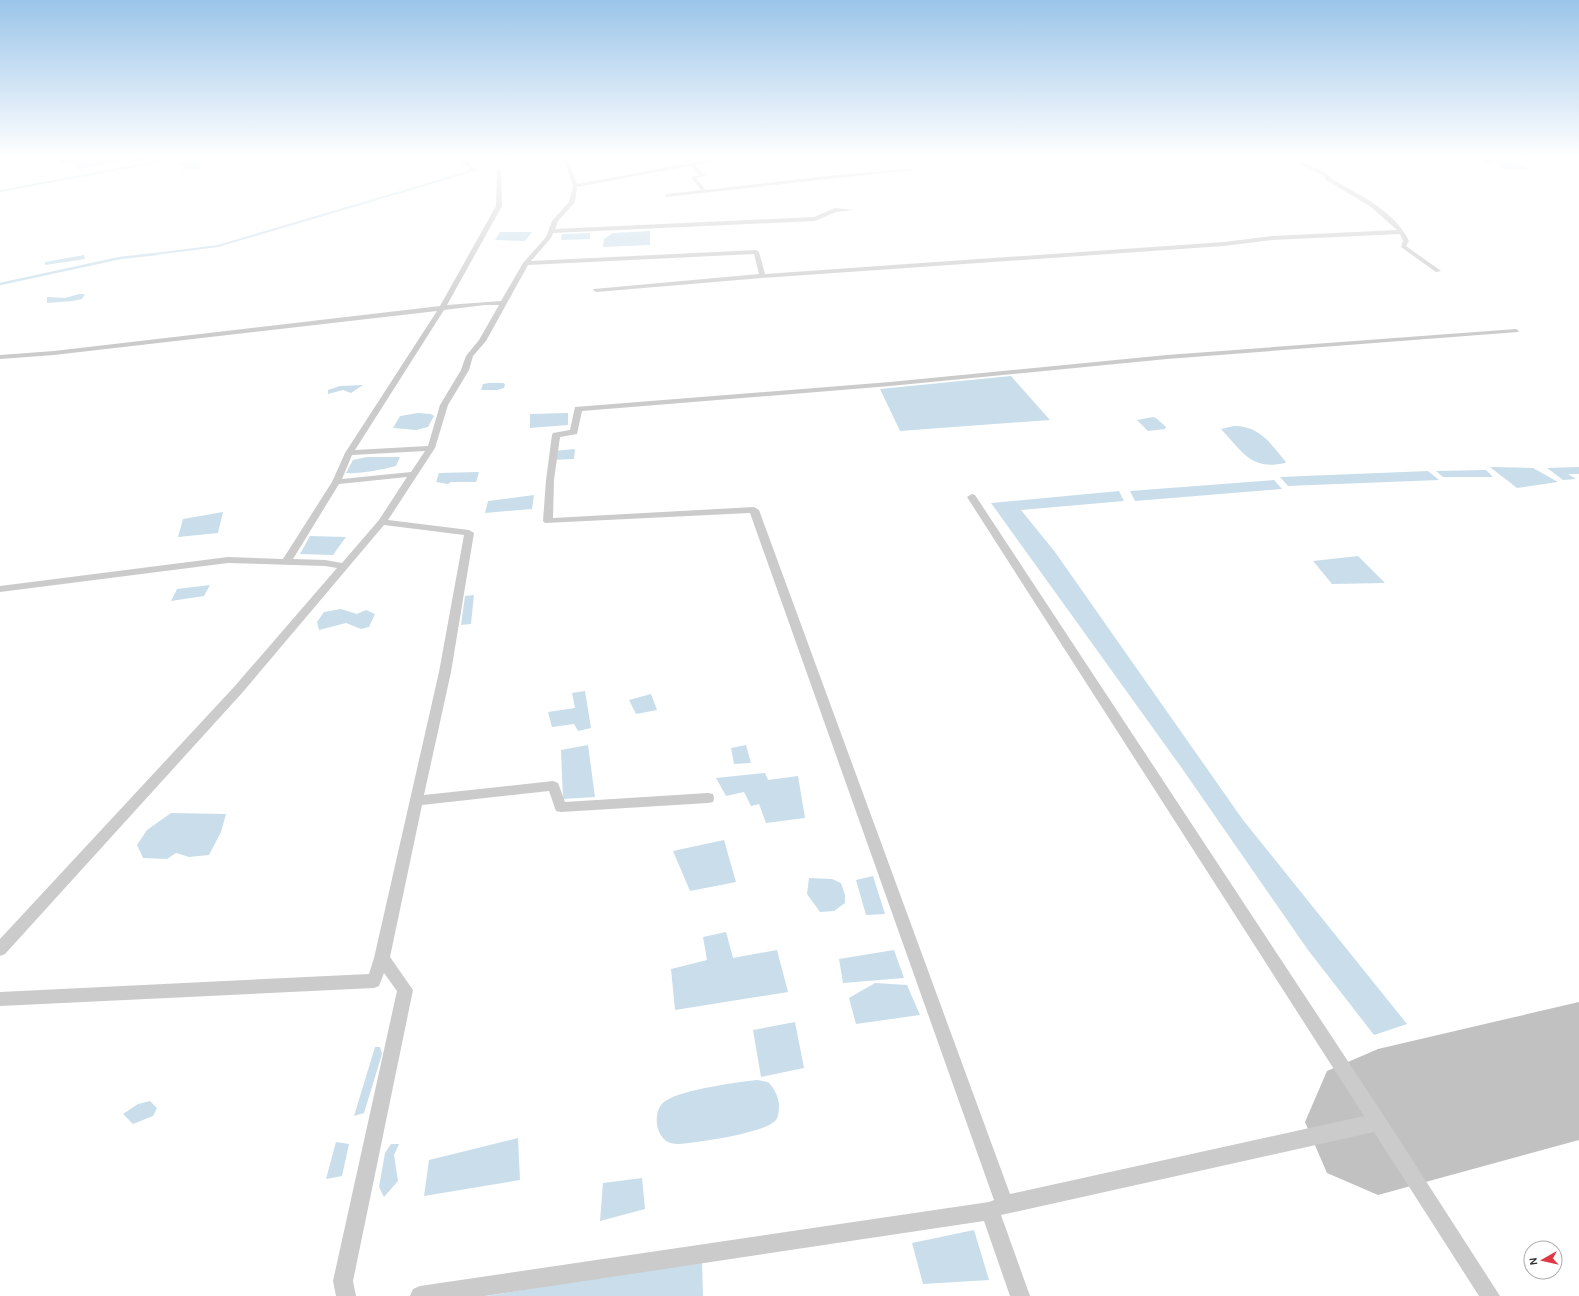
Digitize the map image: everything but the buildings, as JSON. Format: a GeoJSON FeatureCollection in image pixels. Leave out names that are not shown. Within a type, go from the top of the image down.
{"type":"FeatureCollection","features":[{"type":"Feature","properties":{"kind":"street"},"geometry":{"type":"LineString","coordinates":[[286,562],[336,482],[349,453],[442,308],[492,218]]}},
{"type":"Feature","properties":{"kind":"street"},"geometry":{"type":"LineString","coordinates":[[0,949],[238,690],[382,522],[416,474],[431,448],[444,405],[465,370],[470,356],[482,341],[526,263],[549,237],[557,218]]}},
{"type":"Feature","properties":{"kind":"street"},"geometry":{"type":"LineString","coordinates":[[552,231],[816,218]]}},
{"type":"Feature","properties":{"kind":"street"},"geometry":{"type":"LineString","coordinates":[[1388,218],[1398,226],[1405,236],[1406,241],[1403,246],[1438,271]]}},
{"type":"Feature","properties":{"kind":"street"},"geometry":{"type":"LineString","coordinates":[[596,290],[762,276],[1224,244],[1272,238],[1401,232]]}},
{"type":"Feature","properties":{"kind":"street"},"geometry":{"type":"LineString","coordinates":[[526,263],[756,252],[762,276]]}},
{"type":"Feature","properties":{"kind":"street"},"geometry":{"type":"LineString","coordinates":[[0,357],[54,353],[504,302]]}},
{"type":"Feature","properties":{"kind":"street"},"geometry":{"type":"LineString","coordinates":[[1020,1296],[997,1208],[754,510],[548,521],[550,480],[556,435],[574,432],[578,409],[890,384],[1167,357],[1516,332]]}},
{"type":"Feature","properties":{"kind":"street"},"geometry":{"type":"LineString","coordinates":[[349,453],[431,448]]}},
{"type":"Feature","properties":{"kind":"street"},"geometry":{"type":"LineString","coordinates":[[336,482],[416,474]]}},
{"type":"Feature","properties":{"kind":"street"},"geometry":{"type":"LineString","coordinates":[[972,497],[1490,1296]]}},
{"type":"Feature","properties":{"kind":"street"},"geometry":{"type":"LineString","coordinates":[[0,999],[374,981],[382,958],[444,672],[469,533],[382,522]]}},
{"type":"Feature","properties":{"kind":"street"},"geometry":{"type":"LineString","coordinates":[[0,590],[228,560],[325,563],[343,566]]}},
{"type":"Feature","properties":{"kind":"street"},"geometry":{"type":"LineString","coordinates":[[416,801],[553,786],[561,807],[708,798]]}},
{"type":"Feature","properties":{"kind":"street"},"geometry":{"type":"LineString","coordinates":[[346,1296],[343,1281],[405,990],[382,958]]}},
{"type":"Feature","properties":{"kind":"street"},"geometry":{"type":"LineString","coordinates":[[420,1296],[997,1208],[1378,1122]]}},
{"type":"Feature","properties":{"kind":"water"},"geometry":{"type":"Polygon","coordinates":[[[650,231],[650,245],[603,247],[604,239],[613,233],[650,231]]]}},
{"type":"Feature","properties":{"kind":"water"},"geometry":{"type":"Polygon","coordinates":[[[500,232],[532,232],[525,241],[495,240],[500,232]]]}},
{"type":"Feature","properties":{"kind":"water"},"geometry":{"type":"Polygon","coordinates":[[[590,233],[590,239],[561,240],[562,234],[590,233]]]}},
{"type":"Feature","properties":{"kind":"water"},"geometry":{"type":"Polygon","coordinates":[[[84,255],[85,259],[45,265],[45,262],[84,255]]]}},
{"type":"Feature","properties":{"kind":"water"},"geometry":{"type":"Polygon","coordinates":[[[85,294],[82,299],[47,303],[47,297],[65,298],[85,294]]]}},
{"type":"Feature","properties":{"kind":"water"},"geometry":{"type":"Polygon","coordinates":[[[1011,376],[1050,420],[900,431],[880,389],[1011,376]]]}},
{"type":"Feature","properties":{"kind":"water"},"geometry":{"type":"Polygon","coordinates":[[[483,384],[505,384],[504,388],[497,390],[481,390],[483,384]]]}},
{"type":"Feature","properties":{"kind":"water"},"geometry":{"type":"Polygon","coordinates":[[[363,385],[351,393],[343,390],[328,394],[328,390],[340,386],[363,385]]]}},
{"type":"Feature","properties":{"kind":"water"},"geometry":{"type":"Polygon","coordinates":[[[418,413],[431,414],[434,416],[428,427],[416,430],[393,428],[400,416],[418,413]]]}},
{"type":"Feature","properties":{"kind":"water"},"geometry":{"type":"Polygon","coordinates":[[[568,413],[568,425],[530,428],[530,414],[568,413]]]}},
{"type":"Feature","properties":{"kind":"water"},"geometry":{"type":"Polygon","coordinates":[[[1153,417],[1166,427],[1165,429],[1148,431],[1137,420],[1153,417]]]}},
{"type":"Feature","properties":{"kind":"water"},"geometry":{"type":"Polygon","coordinates":[[[1234,426],[1251,429],[1258,432],[1269,442],[1286,462],[1273,465],[1255,462],[1242,452],[1221,429],[1234,426]]]}},
{"type":"Feature","properties":{"kind":"water"},"geometry":{"type":"Polygon","coordinates":[[[575,449],[574,459],[552,460],[553,451],[575,449]]]}},
{"type":"Feature","properties":{"kind":"water"},"geometry":{"type":"Polygon","coordinates":[[[367,457],[400,457],[396,466],[364,472],[346,473],[353,460],[367,457]]]}},
{"type":"Feature","properties":{"kind":"water"},"geometry":{"type":"Polygon","coordinates":[[[1490,467],[1533,468],[1558,482],[1517,488],[1490,467]]]}},
{"type":"Feature","properties":{"kind":"water"},"geometry":{"type":"Polygon","coordinates":[[[1579,467],[1579,474],[1568,474],[1576,479],[1563,480],[1547,468],[1579,467]]]}},
{"type":"Feature","properties":{"kind":"water"},"geometry":{"type":"Polygon","coordinates":[[[1486,470],[1493,477],[1443,477],[1436,471],[1486,470]]]}},
{"type":"Feature","properties":{"kind":"water"},"geometry":{"type":"Polygon","coordinates":[[[1428,471],[1439,480],[1288,486],[1280,477],[1428,471]]]}},
{"type":"Feature","properties":{"kind":"water"},"geometry":{"type":"Polygon","coordinates":[[[479,472],[476,482],[451,482],[448,484],[436,482],[439,473],[479,472]]]}},
{"type":"Feature","properties":{"kind":"water"},"geometry":{"type":"Polygon","coordinates":[[[1274,480],[1282,489],[1135,501],[1130,491],[1274,480]]]}},
{"type":"Feature","properties":{"kind":"water"},"geometry":{"type":"Polygon","coordinates":[[[1119,491],[1124,501],[1021,510],[1055,552],[1243,820],[1407,1024],[1374,1035],[1308,950],[1181,767],[991,503],[1119,491]]]}},
{"type":"Feature","properties":{"kind":"water"},"geometry":{"type":"Polygon","coordinates":[[[534,495],[532,509],[485,513],[488,501],[534,495]]]}},
{"type":"Feature","properties":{"kind":"water"},"geometry":{"type":"Polygon","coordinates":[[[223,512],[218,533],[178,537],[183,519],[223,512]]]}},
{"type":"Feature","properties":{"kind":"water"},"geometry":{"type":"Polygon","coordinates":[[[310,536],[346,537],[333,555],[300,554],[310,536]]]}},
{"type":"Feature","properties":{"kind":"water"},"geometry":{"type":"Polygon","coordinates":[[[1358,556],[1385,583],[1332,584],[1313,561],[1358,556]]]}},
{"type":"Feature","properties":{"kind":"water"},"geometry":{"type":"Polygon","coordinates":[[[210,585],[204,596],[171,601],[177,589],[210,585]]]}},
{"type":"Feature","properties":{"kind":"water"},"geometry":{"type":"Polygon","coordinates":[[[474,595],[471,624],[461,625],[465,596],[474,595]]]}},
{"type":"Feature","properties":{"kind":"water"},"geometry":{"type":"Polygon","coordinates":[[[341,609],[357,614],[366,610],[375,614],[369,627],[361,629],[346,623],[319,630],[317,622],[324,612],[341,609]]]}},
{"type":"Feature","properties":{"kind":"water"},"geometry":{"type":"Polygon","coordinates":[[[585,691],[591,728],[578,731],[574,724],[552,727],[548,712],[575,708],[572,693],[585,691]]]}},
{"type":"Feature","properties":{"kind":"water"},"geometry":{"type":"Polygon","coordinates":[[[651,694],[657,710],[636,714],[629,700],[651,694]]]}},
{"type":"Feature","properties":{"kind":"water"},"geometry":{"type":"Polygon","coordinates":[[[588,745],[595,797],[563,799],[561,750],[588,745]]]}},
{"type":"Feature","properties":{"kind":"water"},"geometry":{"type":"Polygon","coordinates":[[[746,745],[751,763],[734,764],[731,748],[746,745]]]}},
{"type":"Feature","properties":{"kind":"water"},"geometry":{"type":"Polygon","coordinates":[[[765,773],[768,780],[798,776],[805,818],[766,823],[759,804],[751,806],[744,792],[726,796],[716,778],[765,773]]]}},
{"type":"Feature","properties":{"kind":"water"},"geometry":{"type":"Polygon","coordinates":[[[171,813],[226,814],[221,832],[209,855],[189,857],[176,853],[167,859],[143,858],[137,845],[147,830],[171,813]]]}},
{"type":"Feature","properties":{"kind":"water"},"geometry":{"type":"Polygon","coordinates":[[[724,840],[736,882],[690,891],[673,851],[724,840]]]}},
{"type":"Feature","properties":{"kind":"water"},"geometry":{"type":"Polygon","coordinates":[[[873,876],[885,914],[866,915],[856,880],[873,876]]]}},
{"type":"Feature","properties":{"kind":"water"},"geometry":{"type":"Polygon","coordinates":[[[809,878],[832,879],[841,883],[845,895],[845,903],[834,911],[820,912],[807,894],[809,878]]]}},
{"type":"Feature","properties":{"kind":"water"},"geometry":{"type":"Polygon","coordinates":[[[726,932],[733,958],[777,950],[788,992],[675,1010],[671,969],[707,960],[703,937],[726,932]]]}},
{"type":"Feature","properties":{"kind":"water"},"geometry":{"type":"Polygon","coordinates":[[[894,950],[904,978],[843,983],[839,959],[894,950]]]}},
{"type":"Feature","properties":{"kind":"water"},"geometry":{"type":"Polygon","coordinates":[[[875,983],[907,985],[920,1015],[856,1024],[849,998],[875,983]]]}},
{"type":"Feature","properties":{"kind":"water"},"geometry":{"type":"Polygon","coordinates":[[[795,1022],[804,1068],[761,1077],[753,1030],[795,1022]]]}},
{"type":"Feature","properties":{"kind":"water"},"geometry":{"type":"Polygon","coordinates":[[[375,1047],[380,1047],[382,1054],[364,1113],[354,1116],[375,1047]]]}},
{"type":"Feature","properties":{"kind":"water"},"geometry":{"type":"Polygon","coordinates":[[[757,1080],[768,1082],[777,1095],[779,1111],[777,1118],[768,1126],[729,1137],[679,1144],[666,1141],[660,1133],[657,1125],[657,1117],[661,1105],[667,1100],[675,1096],[697,1090],[757,1080]]]}},
{"type":"Feature","properties":{"kind":"water"},"geometry":{"type":"Polygon","coordinates":[[[150,1101],[157,1108],[153,1116],[133,1124],[123,1114],[138,1104],[150,1101]]]}},
{"type":"Feature","properties":{"kind":"water"},"geometry":{"type":"Polygon","coordinates":[[[518,1138],[520,1180],[424,1196],[429,1160],[518,1138]]]}},
{"type":"Feature","properties":{"kind":"water"},"geometry":{"type":"Polygon","coordinates":[[[336,1142],[349,1144],[342,1176],[326,1179],[336,1142]]]}},
{"type":"Feature","properties":{"kind":"water"},"geometry":{"type":"Polygon","coordinates":[[[391,1144],[399,1144],[394,1155],[398,1181],[384,1197],[379,1187],[385,1153],[391,1144]]]}},
{"type":"Feature","properties":{"kind":"water"},"geometry":{"type":"Polygon","coordinates":[[[642,1178],[645,1209],[600,1221],[603,1183],[642,1178]]]}},
{"type":"Feature","properties":{"kind":"water"},"geometry":{"type":"Polygon","coordinates":[[[974,1230],[989,1280],[923,1284],[912,1243],[974,1230]]]}},
{"type":"Feature","properties":{"kind":"water"},"geometry":{"type":"Polygon","coordinates":[[[702,1260],[703,1296],[487,1296],[702,1260]]]}},
{"type":"Feature","properties":{"kind":"waterway"},"geometry":{"type":"LineString","coordinates":[[147,255],[218,246],[311,218]]}},
{"type":"Feature","properties":{"kind":"waterway"},"geometry":{"type":"LineString","coordinates":[[147,255],[156,254]]}},
{"type":"Feature","properties":{"kind":"waterway"},"geometry":{"type":"LineString","coordinates":[[0,284],[120,258],[147,255]]}},
{"type":"Feature","properties":{"kind":"runway"},"geometry":{"type":"LineString","coordinates":[[1378,1122],[1579,1071]]}}]}
